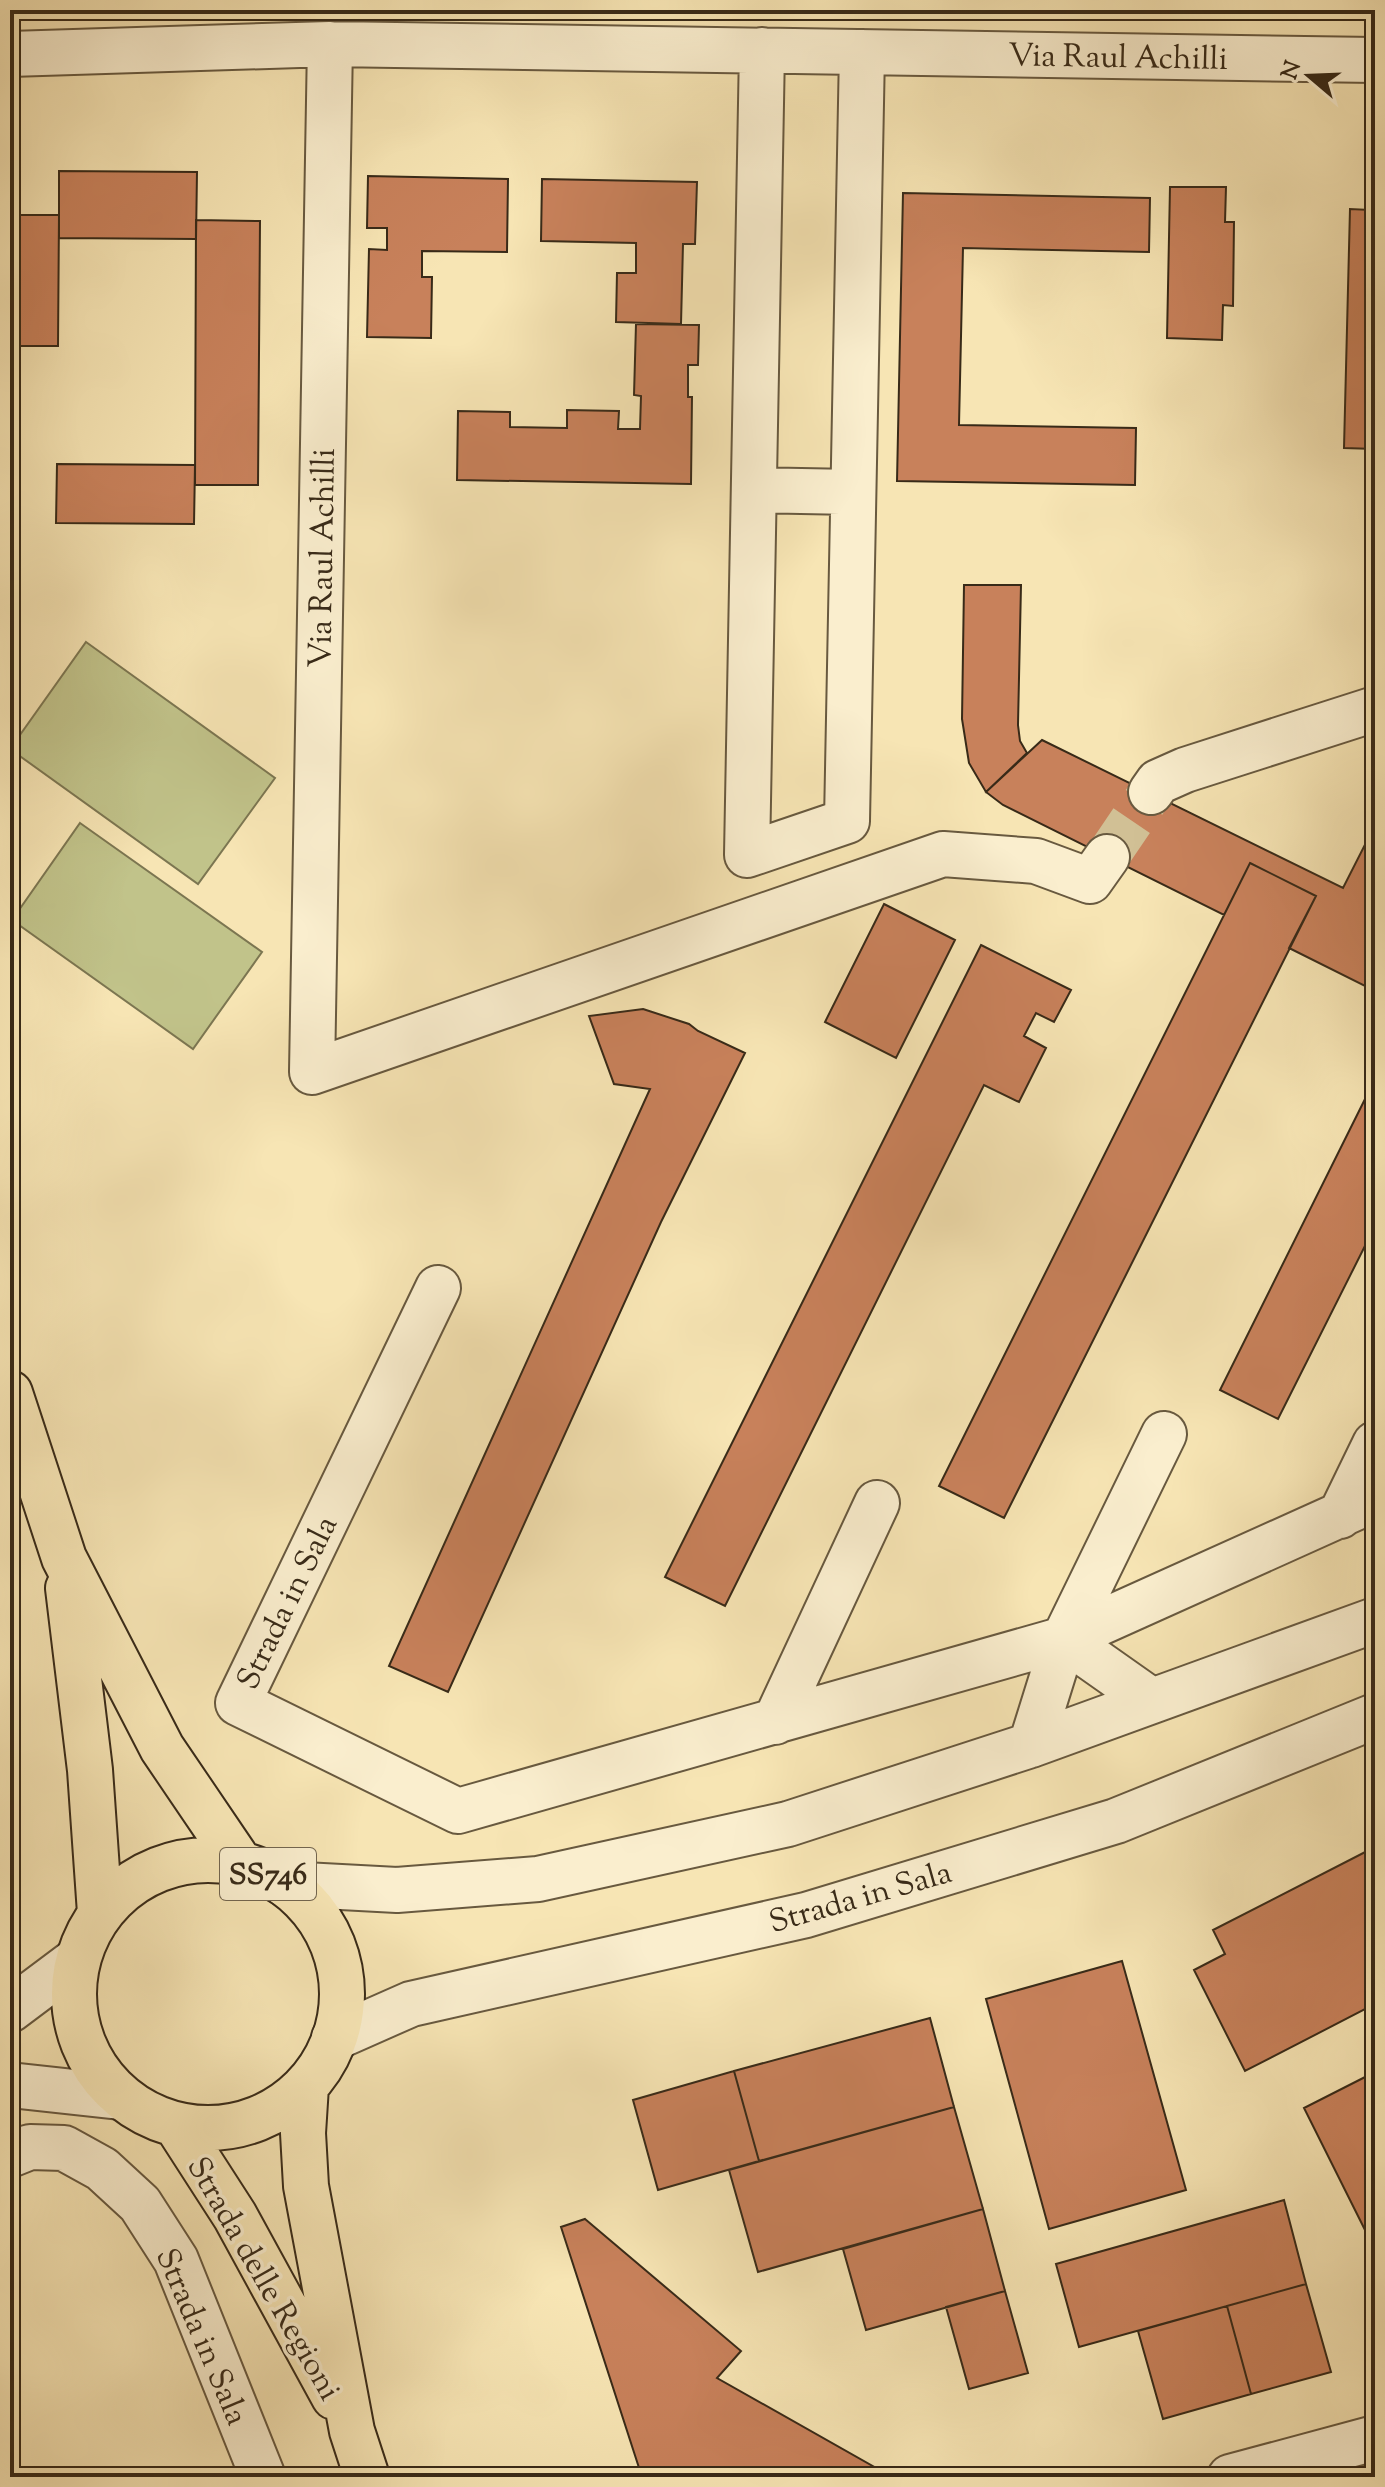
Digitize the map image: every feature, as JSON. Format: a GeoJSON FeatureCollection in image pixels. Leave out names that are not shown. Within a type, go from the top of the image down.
{"type":"FeatureCollection","features":[{"type":"Feature","properties":{"kind":"main road","name":"SS746"},"geometry":{"type":"LineString","coordinates":[[10,1393],[64,1558],[162,1748],[240,1863]]}},
{"type":"Feature","properties":{"kind":"main road","name":"SS746"},"geometry":{"type":"LineString","coordinates":[[64,1558],[90,1770],[100,1913]]}},
{"type":"Feature","properties":{"kind":"main road","name":"SS746"},"geometry":{"type":"LineString","coordinates":[[201,1860],[240,1863],[264,1871],[285,1884],[316,1914],[336,1953],[342,1995],[334,2038],[323,2064],[306,2086],[279,2109],[247,2123],[212,2129],[177,2126],[147,2115],[120,2097],[95,2068],[80,2034],[73,1996],[78,1959],[100,1913],[128,1886],[162,1867],[201,1860]]}},
{"type":"Feature","properties":{"kind":"main road","name":"Strada delle Regioni"},"geometry":{"type":"LineString","coordinates":[[306,2086],[303,2133],[306,2186],[352,2431],[367,2477]]}},
{"type":"Feature","properties":{"kind":"main road","name":"Strada delle Regioni"},"geometry":{"type":"LineString","coordinates":[[177,2126],[235,2216],[352,2431]]}},
{"type":"Feature","properties":{"kind":"street","name":"Via Raul Achilli"},"geometry":{"type":"LineString","coordinates":[[353,33],[312,1072],[943,854],[1036,861],[1090,881],[1107,857]]}},
{"type":"Feature","properties":{"kind":"street","name":"Via Raul Achilli"},"geometry":{"type":"LineString","coordinates":[[10,54],[353,33],[762,50],[1375,60]]}},
{"type":"Feature","properties":{"kind":"street"},"geometry":{"type":"LineString","coordinates":[[762,50],[747,855],[847,821],[862,52]]}},
{"type":"Feature","properties":{"kind":"street"},"geometry":{"type":"LineString","coordinates":[[754,490],[853,492]]}},
{"type":"Feature","properties":{"kind":"street"},"geometry":{"type":"LineString","coordinates":[[1151,792],[1158,782],[1185,770],[1375,709]]}},
{"type":"Feature","properties":{"kind":"street","name":"Strada in Sala"},"geometry":{"type":"LineString","coordinates":[[438,1288],[238,1703],[458,1811],[1064,1639],[1358,1508],[1375,1444]]}},
{"type":"Feature","properties":{"kind":"street"},"geometry":{"type":"LineString","coordinates":[[1031,1745],[1064,1639],[1164,1434]]}},
{"type":"Feature","properties":{"kind":"street"},"geometry":{"type":"LineString","coordinates":[[775,1722],[877,1503]]}},
{"type":"Feature","properties":{"kind":"street"},"geometry":{"type":"LineString","coordinates":[[285,1884],[397,1890],[538,1879],[788,1824],[1031,1745],[1375,1620]]}},
{"type":"Feature","properties":{"kind":"street"},"geometry":{"type":"LineString","coordinates":[[1064,1639],[1152,1701]]}},
{"type":"Feature","properties":{"kind":"street","name":"Strada in Sala"},"geometry":{"type":"LineString","coordinates":[[334,2038],[411,2004],[806,1915],[1116,1821],[1375,1716]]}},
{"type":"Feature","properties":{"kind":"street"},"geometry":{"type":"LineString","coordinates":[[10,2010],[78,1959]]}},
{"type":"Feature","properties":{"kind":"street"},"geometry":{"type":"LineString","coordinates":[[10,2085],[120,2097]]}},
{"type":"Feature","properties":{"kind":"street","name":"Strada in Sala"},"geometry":{"type":"LineString","coordinates":[[10,2155],[30,2147],[64,2148],[102,2169],[140,2204],[176,2260],[263,2477]]}},
{"type":"Feature","properties":{"kind":"street"},"geometry":{"type":"LineString","coordinates":[[1230,2477],[1375,2438]]}},
{"type":"Feature","properties":{"kind":"green space"},"geometry":{"type":"Polygon","coordinates":[[[57,10],[332,10],[332,18],[57,13],[57,10]]]}},
{"type":"Feature","properties":{"kind":"green space"},"geometry":{"type":"Polygon","coordinates":[[[86,642],[275,778],[198,884],[10,749],[86,642]]]}},
{"type":"Feature","properties":{"kind":"green space"},"geometry":{"type":"Polygon","coordinates":[[[80,823],[262,952],[193,1049],[12,920],[80,823]]]}},
{"type":"Feature","properties":{"kind":"building"},"geometry":{"type":"Polygon","coordinates":[[[59,171],[197,172],[196,239],[59,238],[59,171]]]}},
{"type":"Feature","properties":{"kind":"building"},"geometry":{"type":"Polygon","coordinates":[[[368,176],[508,179],[507,252],[422,251],[422,277],[432,277],[431,338],[367,337],[369,249],[387,250],[387,228],[367,228],[368,176]]]}},
{"type":"Feature","properties":{"kind":"building"},"geometry":{"type":"Polygon","coordinates":[[[542,179],[697,182],[695,244],[683,244],[681,324],[616,322],[617,273],[636,273],[636,243],[541,241],[542,179]]]}},
{"type":"Feature","properties":{"kind":"building"},"geometry":{"type":"Polygon","coordinates":[[[1170,187],[1226,187],[1225,222],[1234,222],[1233,306],[1223,305],[1222,340],[1167,338],[1170,187]]]}},
{"type":"Feature","properties":{"kind":"building"},"geometry":{"type":"Polygon","coordinates":[[[903,193],[1150,198],[1149,252],[963,248],[959,425],[1136,428],[1135,485],[897,481],[903,193]]]}},
{"type":"Feature","properties":{"kind":"building"},"geometry":{"type":"Polygon","coordinates":[[[1370,199],[1375,199],[1375,449],[1344,448],[1350,209],[1370,210],[1370,199]]]}},
{"type":"Feature","properties":{"kind":"building"},"geometry":{"type":"Polygon","coordinates":[[[10,215],[59,215],[58,346],[10,346],[10,215]]]}},
{"type":"Feature","properties":{"kind":"building"},"geometry":{"type":"Polygon","coordinates":[[[196,220],[260,221],[258,485],[195,485],[196,220]]]}},
{"type":"Feature","properties":{"kind":"building"},"geometry":{"type":"Polygon","coordinates":[[[636,324],[699,325],[698,365],[688,365],[688,397],[692,397],[691,484],[457,480],[458,411],[510,412],[510,427],[567,428],[567,410],[619,411],[618,429],[640,429],[641,396],[634,395],[636,324]]]}},
{"type":"Feature","properties":{"kind":"building"},"geometry":{"type":"Polygon","coordinates":[[[57,464],[195,465],[194,524],[56,523],[57,464]]]}},
{"type":"Feature","properties":{"kind":"building"},"geometry":{"type":"Polygon","coordinates":[[[964,585],[1021,585],[1018,725],[1020,741],[1027,753],[986,792],[969,763],[962,719],[964,585]]]}},
{"type":"Feature","properties":{"kind":"building"},"geometry":{"type":"Polygon","coordinates":[[[1042,740],[1343,888],[1375,825],[1375,991],[1289,948],[1316,896],[1250,863],[1224,915],[1003,805],[986,792],[1042,740]]]}},
{"type":"Feature","properties":{"kind":"building"},"geometry":{"type":"Polygon","coordinates":[[[1250,863],[1316,896],[1004,1518],[939,1486],[1250,863]]]}},
{"type":"Feature","properties":{"kind":"building"},"geometry":{"type":"Polygon","coordinates":[[[884,904],[955,940],[896,1058],[825,1022],[884,904]]]}},
{"type":"Feature","properties":{"kind":"building"},"geometry":{"type":"Polygon","coordinates":[[[981,945],[1071,990],[1054,1022],[1036,1013],[1024,1036],[1046,1048],[1019,1102],[984,1085],[725,1606],[665,1577],[981,945]]]}},
{"type":"Feature","properties":{"kind":"building"},"geometry":{"type":"Polygon","coordinates":[[[643,1009],[689,1024],[745,1053],[661,1222],[448,1692],[389,1666],[650,1089],[614,1084],[589,1016],[643,1009]]]}},
{"type":"Feature","properties":{"kind":"building"},"geometry":{"type":"Polygon","coordinates":[[[1375,1079],[1375,1226],[1278,1419],[1220,1390],[1375,1079]]]}},
{"type":"Feature","properties":{"kind":"building"},"geometry":{"type":"Polygon","coordinates":[[[1375,1847],[1375,2004],[1245,2071],[1194,1970],[1225,1954],[1213,1930],[1375,1847]]]}},
{"type":"Feature","properties":{"kind":"building"},"geometry":{"type":"Polygon","coordinates":[[[1122,1961],[1186,2190],[1049,2229],[986,1999],[1122,1961]]]}},
{"type":"Feature","properties":{"kind":"building"},"geometry":{"type":"Polygon","coordinates":[[[930,2018],[954,2107],[759,2161],[734,2071],[930,2018]]]}},
{"type":"Feature","properties":{"kind":"building"},"geometry":{"type":"Polygon","coordinates":[[[734,2071],[759,2161],[658,2190],[633,2100],[734,2071]]]}},
{"type":"Feature","properties":{"kind":"building"},"geometry":{"type":"Polygon","coordinates":[[[1375,2072],[1375,2250],[1304,2108],[1375,2072]]]}},
{"type":"Feature","properties":{"kind":"building"},"geometry":{"type":"Polygon","coordinates":[[[954,2107],[983,2209],[758,2272],[729,2170],[954,2107]]]}},
{"type":"Feature","properties":{"kind":"building"},"geometry":{"type":"Polygon","coordinates":[[[1284,2200],[1306,2284],[1079,2347],[1056,2264],[1284,2200]]]}},
{"type":"Feature","properties":{"kind":"building"},"geometry":{"type":"Polygon","coordinates":[[[983,2209],[1005,2291],[866,2330],[843,2249],[983,2209]]]}},
{"type":"Feature","properties":{"kind":"building"},"geometry":{"type":"Polygon","coordinates":[[[585,2219],[741,2351],[717,2378],[892,2477],[642,2477],[561,2227],[585,2219]]]}},
{"type":"Feature","properties":{"kind":"building"},"geometry":{"type":"Polygon","coordinates":[[[1306,2284],[1331,2372],[1251,2394],[1227,2306],[1306,2284]]]}},
{"type":"Feature","properties":{"kind":"building"},"geometry":{"type":"Polygon","coordinates":[[[1005,2291],[1028,2373],[969,2389],[946,2307],[1005,2291]]]}},
{"type":"Feature","properties":{"kind":"building"},"geometry":{"type":"Polygon","coordinates":[[[1227,2306],[1251,2394],[1163,2419],[1138,2331],[1227,2306]]]}},
{"type":"Feature","properties":{"kind":"tunnel"},"geometry":{"type":"LineString","coordinates":[[1107,857],[1151,792]]}}]}
